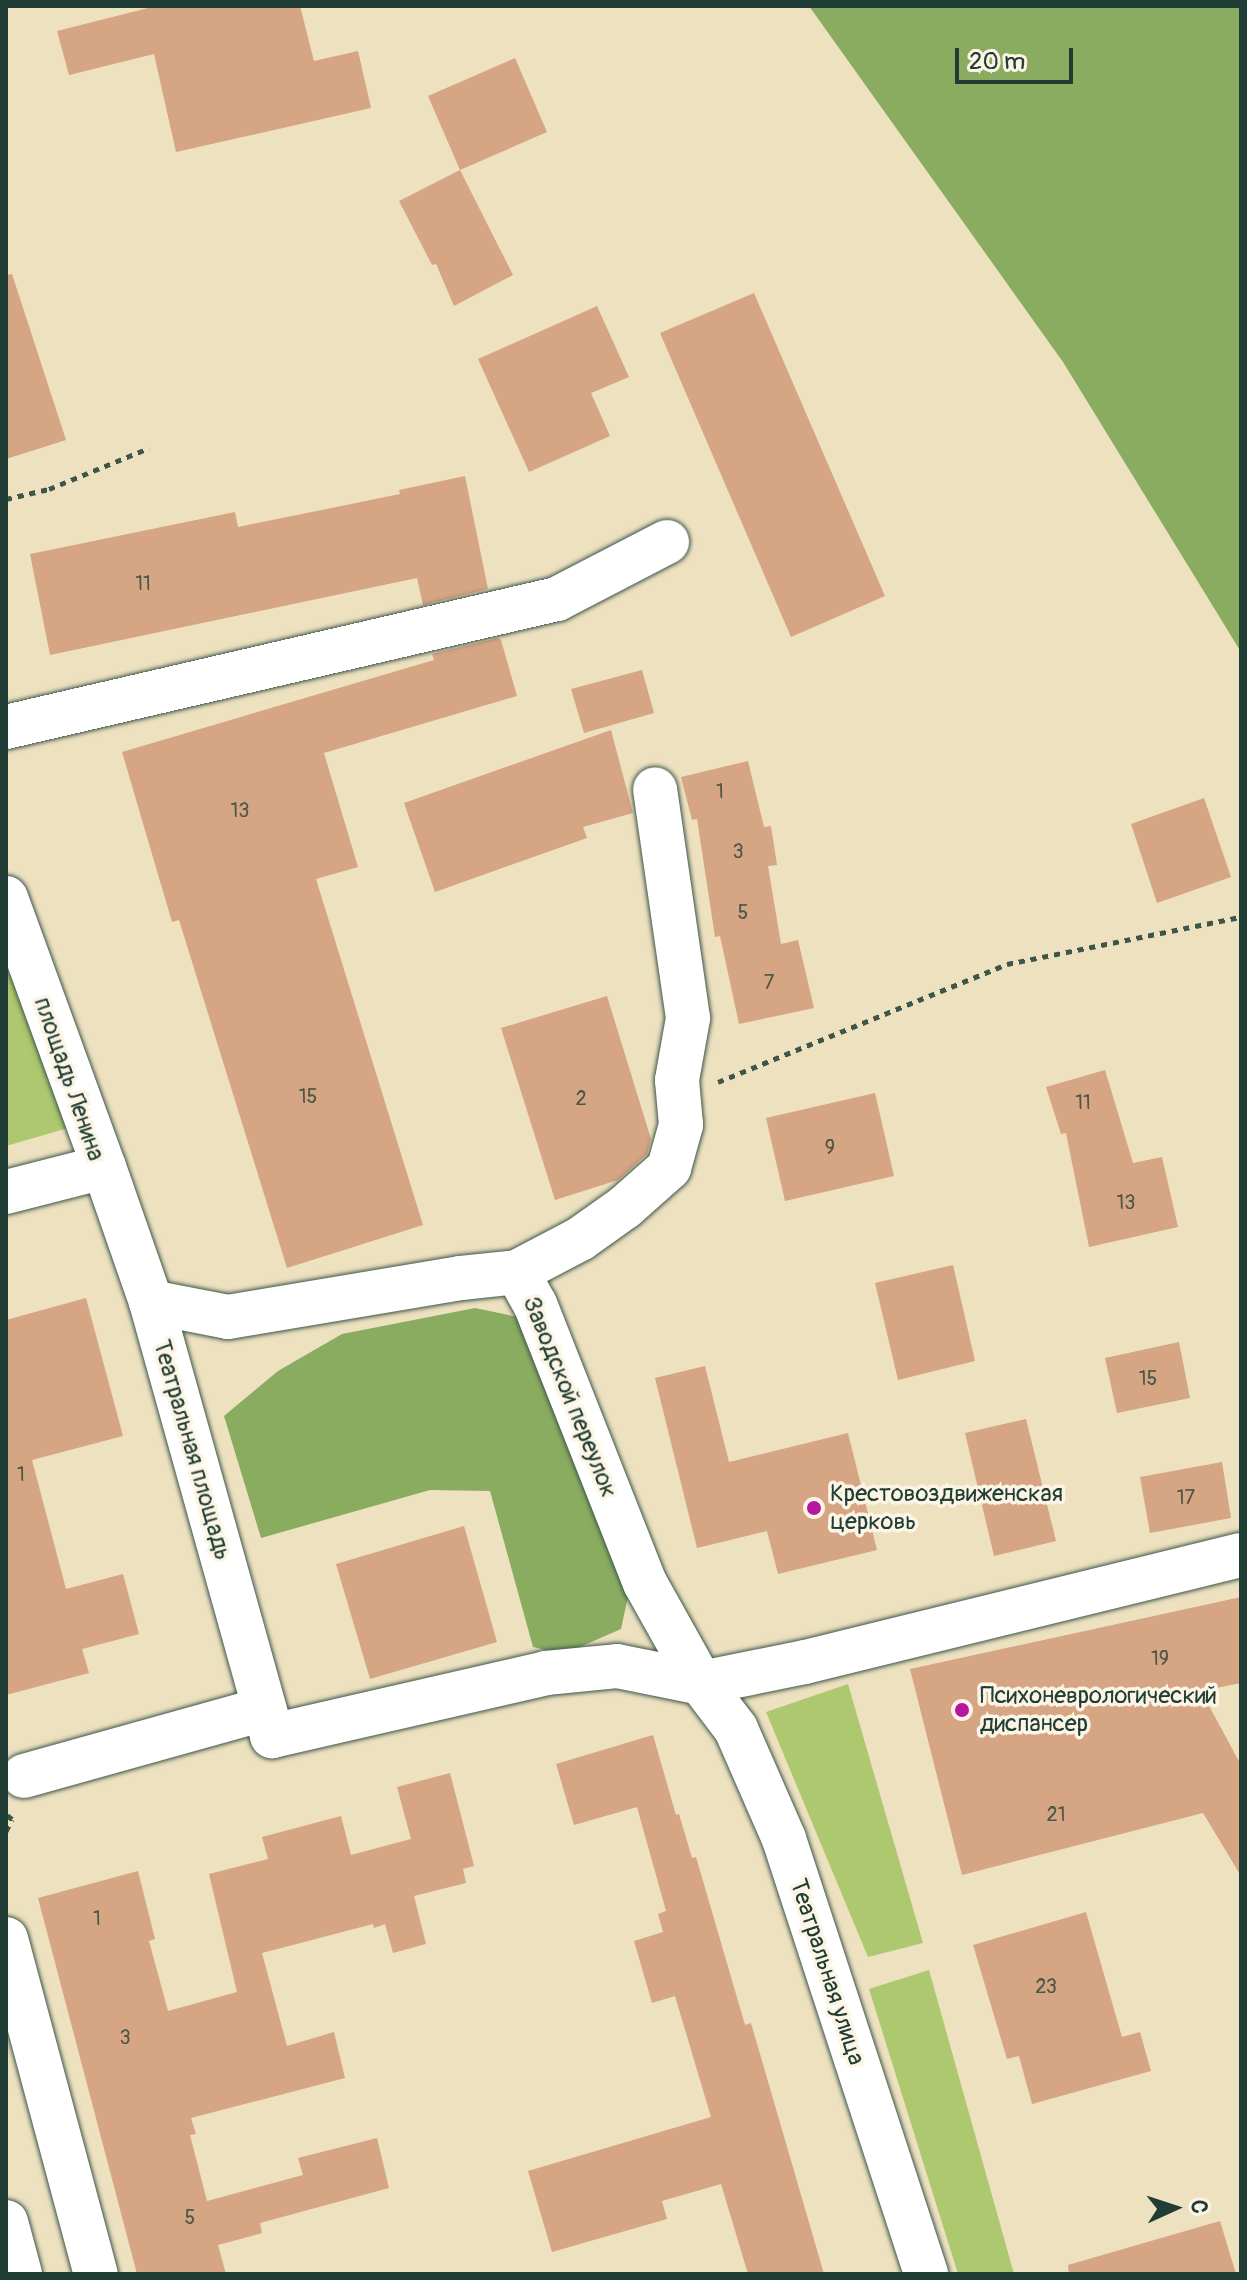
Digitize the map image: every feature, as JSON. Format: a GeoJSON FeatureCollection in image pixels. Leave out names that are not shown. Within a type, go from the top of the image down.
{"type":"FeatureCollection","features":[{"type":"Feature","properties":{"kind":"street"},"geometry":{"type":"LineString","coordinates":[[6,727],[557,599],[667,542]]}},
{"type":"Feature","properties":{"kind":"street"},"geometry":{"type":"LineString","coordinates":[[517,1272],[580,1239],[669,1168],[681,1125],[677,1080],[688,1018],[655,789]]}},
{"type":"Feature","properties":{"kind":"street","name":"площадь Ленина"},"geometry":{"type":"LineString","coordinates":[[6,898],[104,1167],[6,1192]]}},
{"type":"Feature","properties":{"kind":"street","name":"Театральная площадь"},"geometry":{"type":"LineString","coordinates":[[104,1167],[151,1302],[268,1723]]}},
{"type":"Feature","properties":{"kind":"street","name":"Заводской переулок"},"geometry":{"type":"LineString","coordinates":[[151,1302],[228,1317],[517,1272],[535,1304],[645,1583],[701,1683]]}},
{"type":"Feature","properties":{"kind":"street"},"geometry":{"type":"LineString","coordinates":[[24,1776],[268,1723],[546,1673],[617,1666],[701,1683],[805,1662],[1241,1555]]}},
{"type":"Feature","properties":{"kind":"street","name":"Театральная улица"},"geometry":{"type":"LineString","coordinates":[[701,1683],[736,1729],[784,1839],[926,2274]]}},
{"type":"Feature","properties":{"kind":"street"},"geometry":{"type":"LineString","coordinates":[[6,1939],[96,2274]]}},
{"type":"Feature","properties":{"kind":"street"},"geometry":{"type":"LineString","coordinates":[[6,2222],[20,2274]]}},
{"type":"Feature","properties":{"kind":"path"},"geometry":{"type":"LineString","coordinates":[[6,499],[49,489],[149,448]]}},
{"type":"Feature","properties":{"kind":"path"},"geometry":{"type":"LineString","coordinates":[[681,1125],[703,1091],[718,1082],[1007,964],[1241,917]]}},
{"type":"Feature","properties":{"kind":"path"},"geometry":{"type":"LineString","coordinates":[[6,1831],[12,1819]]}},
{"type":"Feature","properties":{"kind":"green space"},"geometry":{"type":"Polygon","coordinates":[[[809,6],[1241,6],[1241,652],[1063,362],[809,6]]]}},
{"type":"Feature","properties":{"kind":"green space"},"geometry":{"type":"Polygon","coordinates":[[[6,962],[68,1128],[6,1146],[6,962]]]}},
{"type":"Feature","properties":{"kind":"green space"},"geometry":{"type":"Polygon","coordinates":[[[475,1308],[537,1321],[629,1592],[621,1629],[564,1654],[533,1647],[490,1491],[430,1490],[261,1538],[224,1416],[278,1371],[342,1334],[475,1308]]]}},
{"type":"Feature","properties":{"kind":"green space"},"geometry":{"type":"Polygon","coordinates":[[[848,1684],[923,1943],[868,1957],[766,1712],[848,1684]]]}},
{"type":"Feature","properties":{"kind":"green space"},"geometry":{"type":"Polygon","coordinates":[[[929,1970],[1014,2274],[958,2274],[869,1989],[929,1970]]]}},
{"type":"Feature","properties":{"kind":"building"},"geometry":{"type":"Polygon","coordinates":[[[156,6],[300,6],[314,61],[358,51],[371,108],[176,152],[154,54],[69,75],[57,31],[156,6]]]}},
{"type":"Feature","properties":{"kind":"building"},"geometry":{"type":"Polygon","coordinates":[[[515,58],[547,132],[460,170],[428,96],[515,58]]]}},
{"type":"Feature","properties":{"kind":"building"},"geometry":{"type":"Polygon","coordinates":[[[460,170],[513,275],[454,306],[436,264],[432,265],[399,201],[460,170]]]}},
{"type":"Feature","properties":{"kind":"building"},"geometry":{"type":"Polygon","coordinates":[[[12,274],[66,440],[6,459],[6,275],[12,274]]]}},
{"type":"Feature","properties":{"kind":"building"},"geometry":{"type":"Polygon","coordinates":[[[754,293],[885,596],[791,637],[660,333],[754,293]]]}},
{"type":"Feature","properties":{"kind":"building"},"geometry":{"type":"Polygon","coordinates":[[[597,306],[629,377],[591,393],[610,436],[529,472],[478,359],[597,306]]]}},
{"type":"Feature","properties":{"kind":"building"},"geometry":{"type":"Polygon","coordinates":[[[465,476],[488,589],[423,605],[417,578],[50,655],[30,554],[235,512],[238,527],[400,494],[399,490],[465,476]]]}},
{"type":"Feature","properties":{"kind":"building"},"geometry":{"type":"Polygon","coordinates":[[[498,638],[517,696],[324,753],[358,867],[316,879],[423,1225],[287,1268],[179,920],[172,922],[122,752],[434,660],[432,654],[498,638]]]}},
{"type":"Feature","properties":{"kind":"building"},"geometry":{"type":"Polygon","coordinates":[[[642,670],[654,713],[584,733],[571,689],[642,670]]]}},
{"type":"Feature","properties":{"kind":"building"},"geometry":{"type":"Polygon","coordinates":[[[611,730],[633,813],[583,827],[587,838],[435,892],[404,803],[611,730]]]}},
{"type":"Feature","properties":{"kind":"building"},"geometry":{"type":"Polygon","coordinates":[[[748,761],[764,827],[771,826],[777,865],[768,866],[781,944],[798,940],[814,1008],[739,1024],[720,936],[715,937],[697,819],[692,820],[681,777],[748,761]]]}},
{"type":"Feature","properties":{"kind":"building"},"geometry":{"type":"Polygon","coordinates":[[[1204,798],[1231,877],[1157,903],[1131,824],[1204,798]]]}},
{"type":"Feature","properties":{"kind":"building"},"geometry":{"type":"Polygon","coordinates":[[[607,996],[651,1139],[647,1154],[618,1180],[555,1200],[501,1028],[607,996]]]}},
{"type":"Feature","properties":{"kind":"building"},"geometry":{"type":"Polygon","coordinates":[[[1105,1070],[1133,1163],[1162,1157],[1178,1227],[1089,1247],[1066,1133],[1061,1134],[1046,1087],[1105,1070]]]}},
{"type":"Feature","properties":{"kind":"building"},"geometry":{"type":"Polygon","coordinates":[[[875,1093],[894,1176],[785,1201],[766,1118],[875,1093]]]}},
{"type":"Feature","properties":{"kind":"building"},"geometry":{"type":"Polygon","coordinates":[[[953,1265],[975,1361],[898,1380],[875,1283],[953,1265]]]}},
{"type":"Feature","properties":{"kind":"building"},"geometry":{"type":"Polygon","coordinates":[[[86,1298],[123,1436],[32,1460],[66,1589],[123,1574],[139,1634],[82,1649],[89,1673],[6,1695],[6,1320],[86,1298]]]}},
{"type":"Feature","properties":{"kind":"building"},"geometry":{"type":"Polygon","coordinates":[[[1179,1342],[1190,1398],[1117,1413],[1105,1358],[1179,1342]]]}},
{"type":"Feature","properties":{"kind":"building"},"geometry":{"type":"Polygon","coordinates":[[[705,1366],[729,1462],[848,1433],[877,1550],[778,1574],[767,1531],[697,1548],[655,1378],[705,1366]]]}},
{"type":"Feature","properties":{"kind":"building"},"geometry":{"type":"Polygon","coordinates":[[[1026,1419],[1056,1541],[994,1556],[965,1433],[1026,1419]]]}},
{"type":"Feature","properties":{"kind":"building"},"geometry":{"type":"Polygon","coordinates":[[[1222,1462],[1231,1518],[1150,1533],[1140,1477],[1222,1462]]]}},
{"type":"Feature","properties":{"kind":"building"},"geometry":{"type":"Polygon","coordinates":[[[464,1526],[497,1642],[370,1679],[336,1564],[464,1526]]]}},
{"type":"Feature","properties":{"kind":"building"},"geometry":{"type":"Polygon","coordinates":[[[1241,1597],[1241,1683],[1201,1691],[1241,1765],[1241,1876],[1203,1813],[962,1875],[910,1669],[1241,1597]]]}},
{"type":"Feature","properties":{"kind":"building"},"geometry":{"type":"Polygon","coordinates":[[[653,1735],[676,1815],[679,1814],[692,1858],[696,1857],[745,2025],[751,2023],[824,2274],[748,2274],[721,2184],[662,2201],[667,2219],[552,2252],[528,2171],[711,2117],[675,1996],[652,2003],[634,1941],[663,1932],[658,1914],[666,1911],[637,1807],[574,1825],[556,1764],[653,1735]]]}},
{"type":"Feature","properties":{"kind":"building"},"geometry":{"type":"Polygon","coordinates":[[[450,1773],[474,1866],[463,1869],[466,1883],[414,1896],[426,1944],[393,1953],[385,1924],[374,1928],[373,1924],[262,1953],[287,2046],[334,2032],[345,2078],[191,2118],[196,2134],[190,2135],[207,2201],[303,2175],[298,2158],[377,2138],[389,2188],[260,2223],[262,2233],[218,2245],[226,2274],[137,2274],[38,1898],[138,1871],[155,1939],[149,1941],[168,2011],[237,1992],[209,1874],[268,1859],[262,1837],[341,1816],[351,1855],[411,1839],[397,1787],[450,1773]]]}},
{"type":"Feature","properties":{"kind":"building"},"geometry":{"type":"Polygon","coordinates":[[[1086,1912],[1122,2037],[1140,2032],[1151,2071],[1032,2104],[1019,2056],[1007,2059],[973,1945],[1086,1912]]]}},
{"type":"Feature","properties":{"kind":"building"},"geometry":{"type":"Polygon","coordinates":[[[1220,2221],[1236,2274],[1069,2274],[1068,2265],[1220,2221]]]}},
{"type":"Feature","properties":{"kind":"place","name":"Крестовоздвиженская церковь"},"geometry":{"type":"Point","coordinates":[814,1508]}},
{"type":"Feature","properties":{"kind":"place","name":"Психоневрологический диспансер"},"geometry":{"type":"Point","coordinates":[962,1710]}}]}
